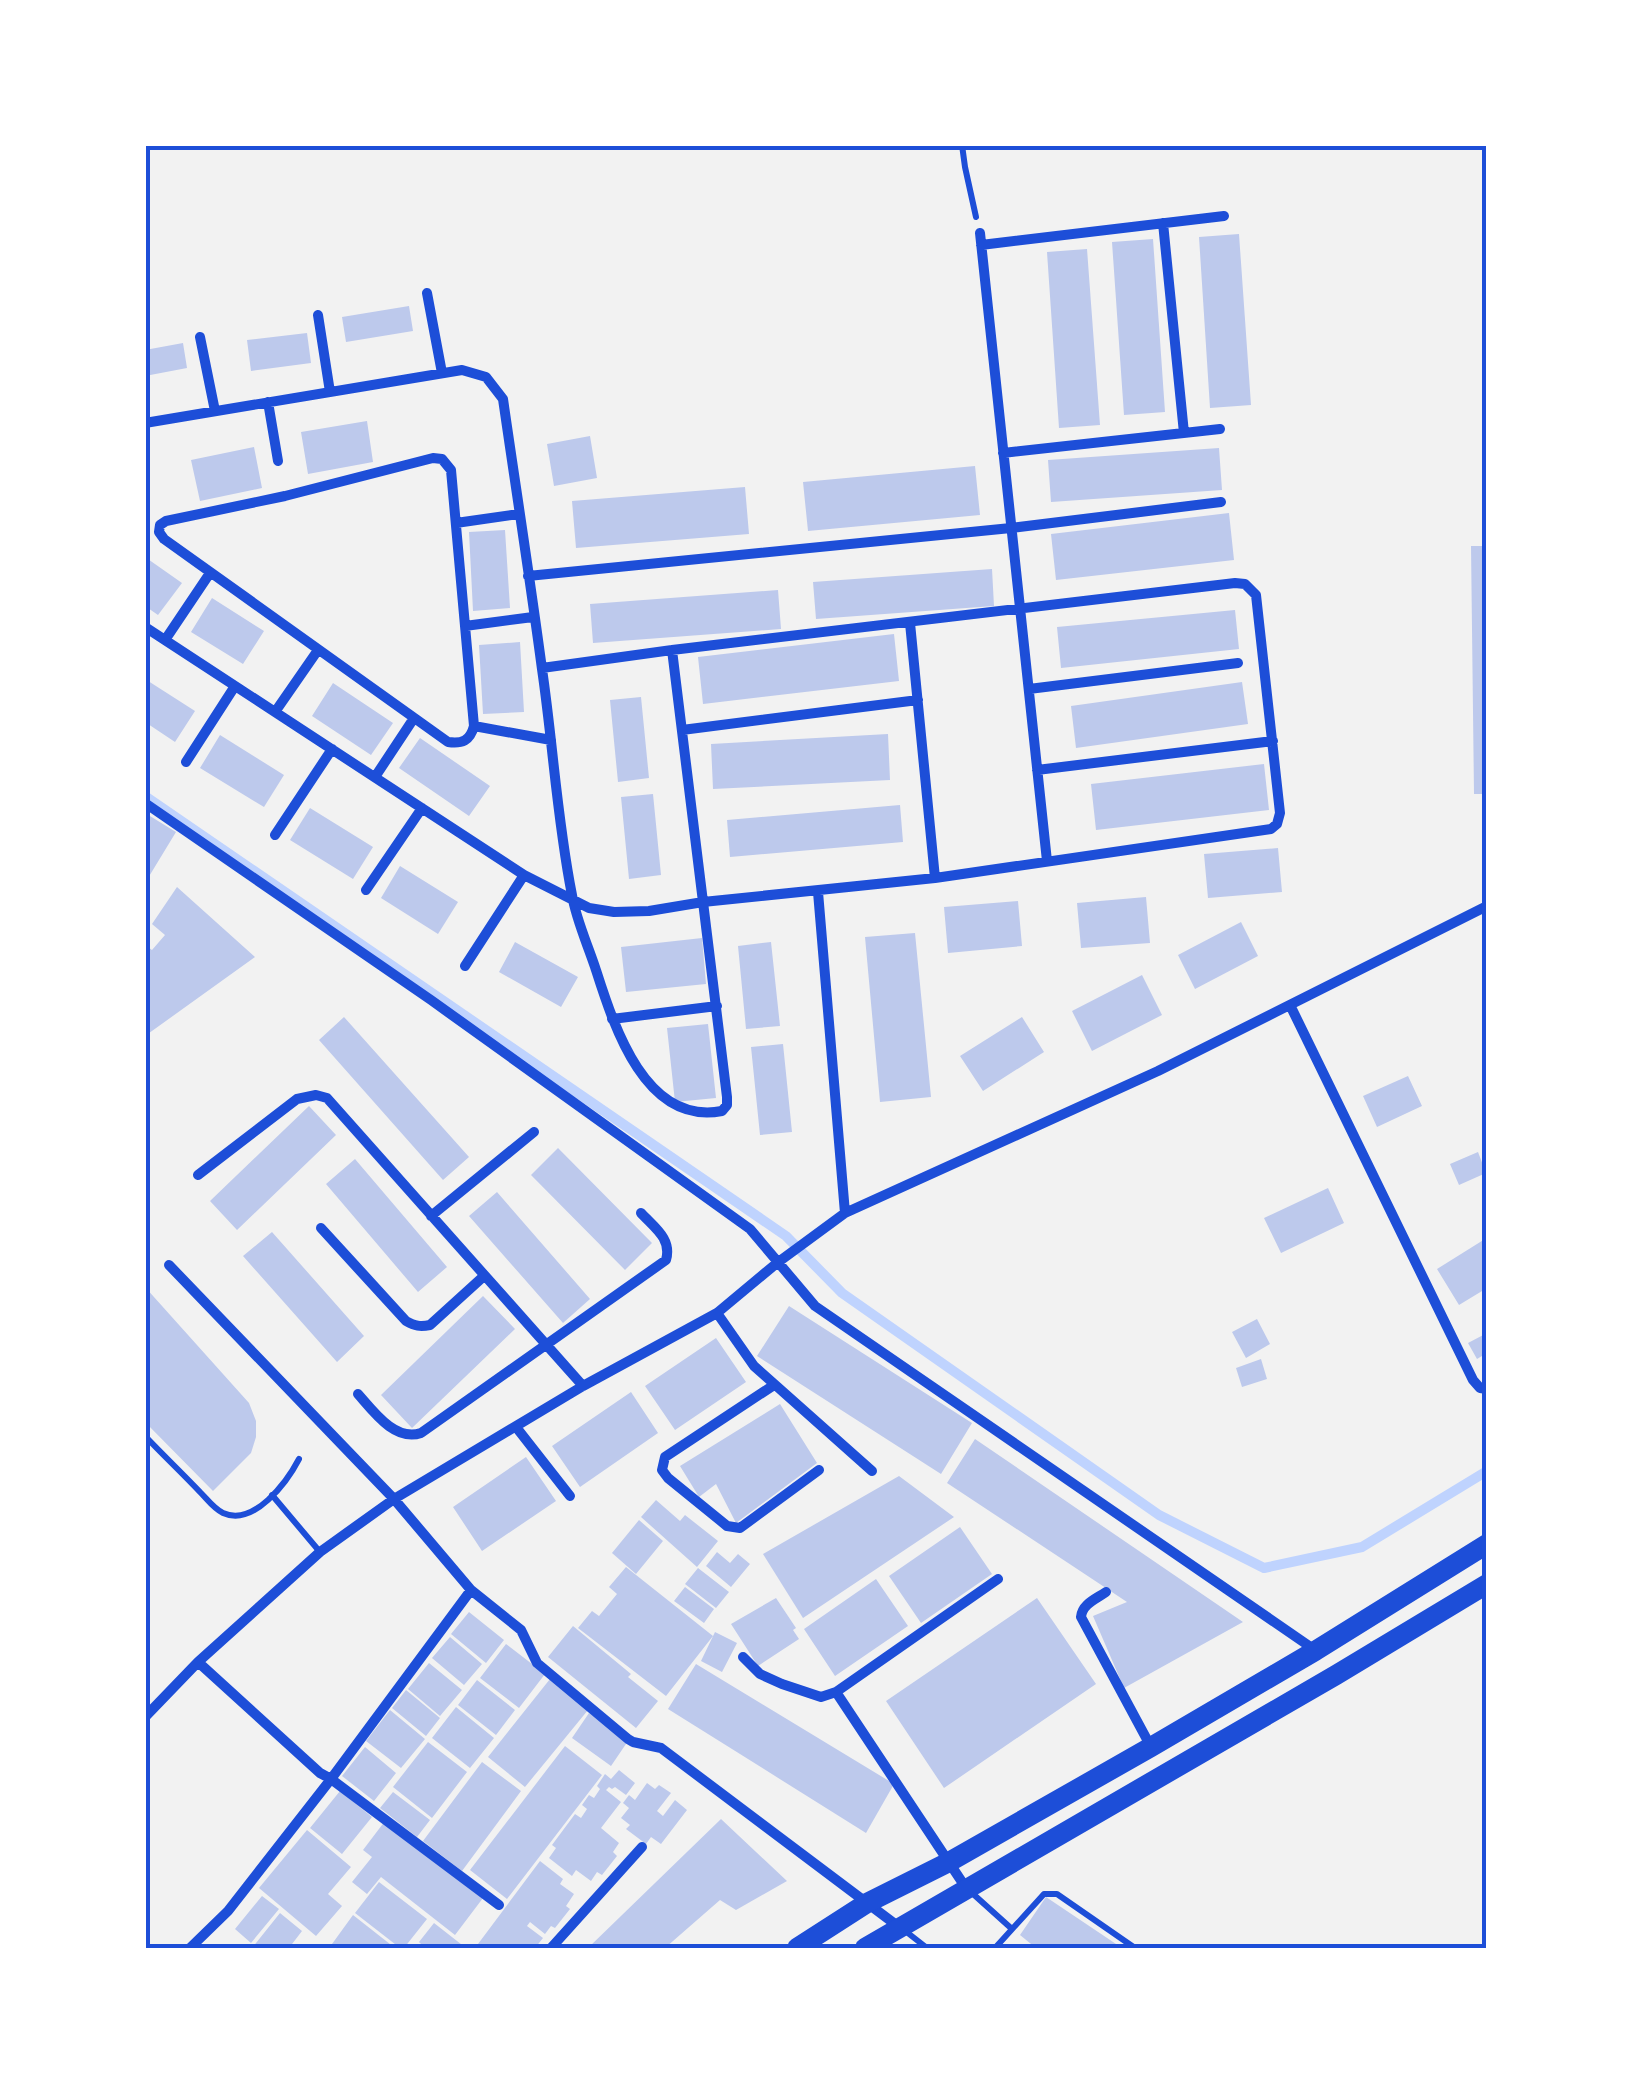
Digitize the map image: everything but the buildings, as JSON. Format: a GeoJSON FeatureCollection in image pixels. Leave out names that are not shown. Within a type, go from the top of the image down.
{"type":"FeatureCollection","features":[{"type":"Feature","properties":{"kind":"main road"},"geometry":{"type":"LineString","coordinates":[[797,1948],[867,1903],[949,1862],[1316,1651],[1487,1544]]}},
{"type":"Feature","properties":{"kind":"main road"},"geometry":{"type":"LineString","coordinates":[[865,1948],[1336,1676],[1487,1584]]}},
{"type":"Feature","properties":{"kind":"street"},"geometry":{"type":"LineString","coordinates":[[1047,861],[980,239],[1224,216]]}},
{"type":"Feature","properties":{"kind":"street"},"geometry":{"type":"LineString","coordinates":[[1164,223],[1184,433]]}},
{"type":"Feature","properties":{"kind":"street"},"geometry":{"type":"LineString","coordinates":[[427,293],[442,373]]}},
{"type":"Feature","properties":{"kind":"street"},"geometry":{"type":"LineString","coordinates":[[318,316],[330,392]]}},
{"type":"Feature","properties":{"kind":"street"},"geometry":{"type":"LineString","coordinates":[[200,337],[215,411]]}},
{"type":"Feature","properties":{"kind":"street"},"geometry":{"type":"LineString","coordinates":[[145,423],[462,370],[486,377],[503,400],[572,898],[612,1019],[635,1067],[667,1101],[711,1113],[722,1111],[728,1097],[672,650]]}},
{"type":"Feature","properties":{"kind":"street"},"geometry":{"type":"LineString","coordinates":[[268,402],[278,460]]}},
{"type":"Feature","properties":{"kind":"street"},"geometry":{"type":"LineString","coordinates":[[1003,453],[1220,429]]}},
{"type":"Feature","properties":{"kind":"street"},"geometry":{"type":"LineString","coordinates":[[433,458],[442,460],[451,470],[472,734],[467,740],[448,742],[210,574],[164,539],[158,532],[160,525],[433,458]]}},
{"type":"Feature","properties":{"kind":"street"},"geometry":{"type":"LineString","coordinates":[[528,576],[1011,528],[1221,502]]}},
{"type":"Feature","properties":{"kind":"street"},"geometry":{"type":"LineString","coordinates":[[456,523],[519,514]]}},
{"type":"Feature","properties":{"kind":"street"},"geometry":{"type":"LineString","coordinates":[[145,523],[160,525]]}},
{"type":"Feature","properties":{"kind":"street"},"geometry":{"type":"LineString","coordinates":[[165,640],[210,574]]}},
{"type":"Feature","properties":{"kind":"street"},"geometry":{"type":"LineString","coordinates":[[145,627],[524,875],[589,908],[650,911],[936,878],[1271,828],[1277,824],[1280,812],[1256,595],[1245,584],[542,668]]}},
{"type":"Feature","properties":{"kind":"street"},"geometry":{"type":"LineString","coordinates":[[465,626],[533,616]]}},
{"type":"Feature","properties":{"kind":"street"},"geometry":{"type":"LineString","coordinates":[[910,623],[936,878]]}},
{"type":"Feature","properties":{"kind":"street"},"geometry":{"type":"LineString","coordinates":[[275,712],[318,650]]}},
{"type":"Feature","properties":{"kind":"street"},"geometry":{"type":"LineString","coordinates":[[1028,688],[1238,662]]}},
{"type":"Feature","properties":{"kind":"street"},"geometry":{"type":"LineString","coordinates":[[186,762],[235,686]]}},
{"type":"Feature","properties":{"kind":"street"},"geometry":{"type":"LineString","coordinates":[[682,730],[918,700]]}},
{"type":"Feature","properties":{"kind":"street"},"geometry":{"type":"LineString","coordinates":[[375,777],[414,718]]}},
{"type":"Feature","properties":{"kind":"street"},"geometry":{"type":"LineString","coordinates":[[474,726],[551,740]]}},
{"type":"Feature","properties":{"kind":"street"},"geometry":{"type":"LineString","coordinates":[[1037,770],[1272,741]]}},
{"type":"Feature","properties":{"kind":"street"},"geometry":{"type":"LineString","coordinates":[[275,835],[332,749]]}},
{"type":"Feature","properties":{"kind":"street"},"geometry":{"type":"LineString","coordinates":[[145,803],[431,1000],[750,1229],[816,1306],[1316,1651]]}},
{"type":"Feature","properties":{"kind":"street"},"geometry":{"type":"LineString","coordinates":[[366,890],[422,808]]}},
{"type":"Feature","properties":{"kind":"street"},"geometry":{"type":"LineString","coordinates":[[465,966],[524,875]]}},
{"type":"Feature","properties":{"kind":"street"},"geometry":{"type":"LineString","coordinates":[[818,892],[845,1214]]}},
{"type":"Feature","properties":{"kind":"street"},"geometry":{"type":"LineString","coordinates":[[145,1718],[198,1662],[320,1552],[394,1499],[583,1386],[717,1314],[777,1263],[845,1214],[1158,1071],[1487,906]]}},
{"type":"Feature","properties":{"kind":"street"},"geometry":{"type":"LineString","coordinates":[[612,1019],[716,1006]]}},
{"type":"Feature","properties":{"kind":"street"},"geometry":{"type":"LineString","coordinates":[[1290,1006],[1473,1380],[1487,1389]]}},
{"type":"Feature","properties":{"kind":"street"},"geometry":{"type":"LineString","coordinates":[[198,1175],[297,1099],[316,1094],[327,1098],[583,1386]]}},
{"type":"Feature","properties":{"kind":"street"},"geometry":{"type":"LineString","coordinates":[[432,1216],[534,1132]]}},
{"type":"Feature","properties":{"kind":"street"},"geometry":{"type":"LineString","coordinates":[[358,1394],[389,1426],[412,1436],[421,1433],[666,1260],[666,1238],[641,1213]]}},
{"type":"Feature","properties":{"kind":"street"},"geometry":{"type":"LineString","coordinates":[[321,1228],[414,1326],[430,1324],[484,1276]]}},
{"type":"Feature","properties":{"kind":"street"},"geometry":{"type":"LineString","coordinates":[[169,1265],[394,1499],[471,1590],[521,1630],[537,1662],[628,1739],[661,1748],[899,1927]]}},
{"type":"Feature","properties":{"kind":"street"},"geometry":{"type":"LineString","coordinates":[[717,1314],[754,1366],[872,1471]]}},
{"type":"Feature","properties":{"kind":"street"},"geometry":{"type":"LineString","coordinates":[[774,1385],[665,1458],[662,1470],[734,1528],[740,1528],[819,1470]]}},
{"type":"Feature","properties":{"kind":"street"},"geometry":{"type":"LineString","coordinates":[[516,1427],[570,1496]]}},
{"type":"Feature","properties":{"kind":"street"},"geometry":{"type":"LineString","coordinates":[[743,1657],[760,1674],[821,1697],[836,1692],[998,1579]]}},
{"type":"Feature","properties":{"kind":"street"},"geometry":{"type":"LineString","coordinates":[[190,1948],[228,1910],[331,1779],[471,1590]]}},
{"type":"Feature","properties":{"kind":"street"},"geometry":{"type":"LineString","coordinates":[[1106,1592],[1085,1606],[1081,1617],[1151,1747]]}},
{"type":"Feature","properties":{"kind":"street"},"geometry":{"type":"LineString","coordinates":[[198,1662],[320,1773],[499,1905]]}},
{"type":"Feature","properties":{"kind":"street"},"geometry":{"type":"LineString","coordinates":[[836,1692],[966,1888]]}},
{"type":"Feature","properties":{"kind":"street"},"geometry":{"type":"LineString","coordinates":[[551,1948],[642,1847]]}},
{"type":"Feature","properties":{"kind":"lane"},"geometry":{"type":"LineString","coordinates":[[145,1436],[219,1511],[236,1516],[258,1508],[272,1496],[299,1459]]}},
{"type":"Feature","properties":{"kind":"lane"},"geometry":{"type":"LineString","coordinates":[[272,1496],[320,1552]]}},
{"type":"Feature","properties":{"kind":"lane"},"geometry":{"type":"LineString","coordinates":[[966,1888],[1012,1928]]}},
{"type":"Feature","properties":{"kind":"lane"},"geometry":{"type":"LineString","coordinates":[[994,1948],[1049,1892],[1135,1948]]}},
{"type":"Feature","properties":{"kind":"lane"},"geometry":{"type":"LineString","coordinates":[[899,1927],[927,1948]]}},
{"type":"Feature","properties":{"kind":"path"},"geometry":{"type":"LineString","coordinates":[[962,145],[980,239]]}},
{"type":"Feature","properties":{"kind":"waterway"},"geometry":{"type":"LineString","coordinates":[[145,796],[786,1236],[842,1293],[1159,1515],[1264,1568],[1362,1547],[1487,1471]]}}]}
